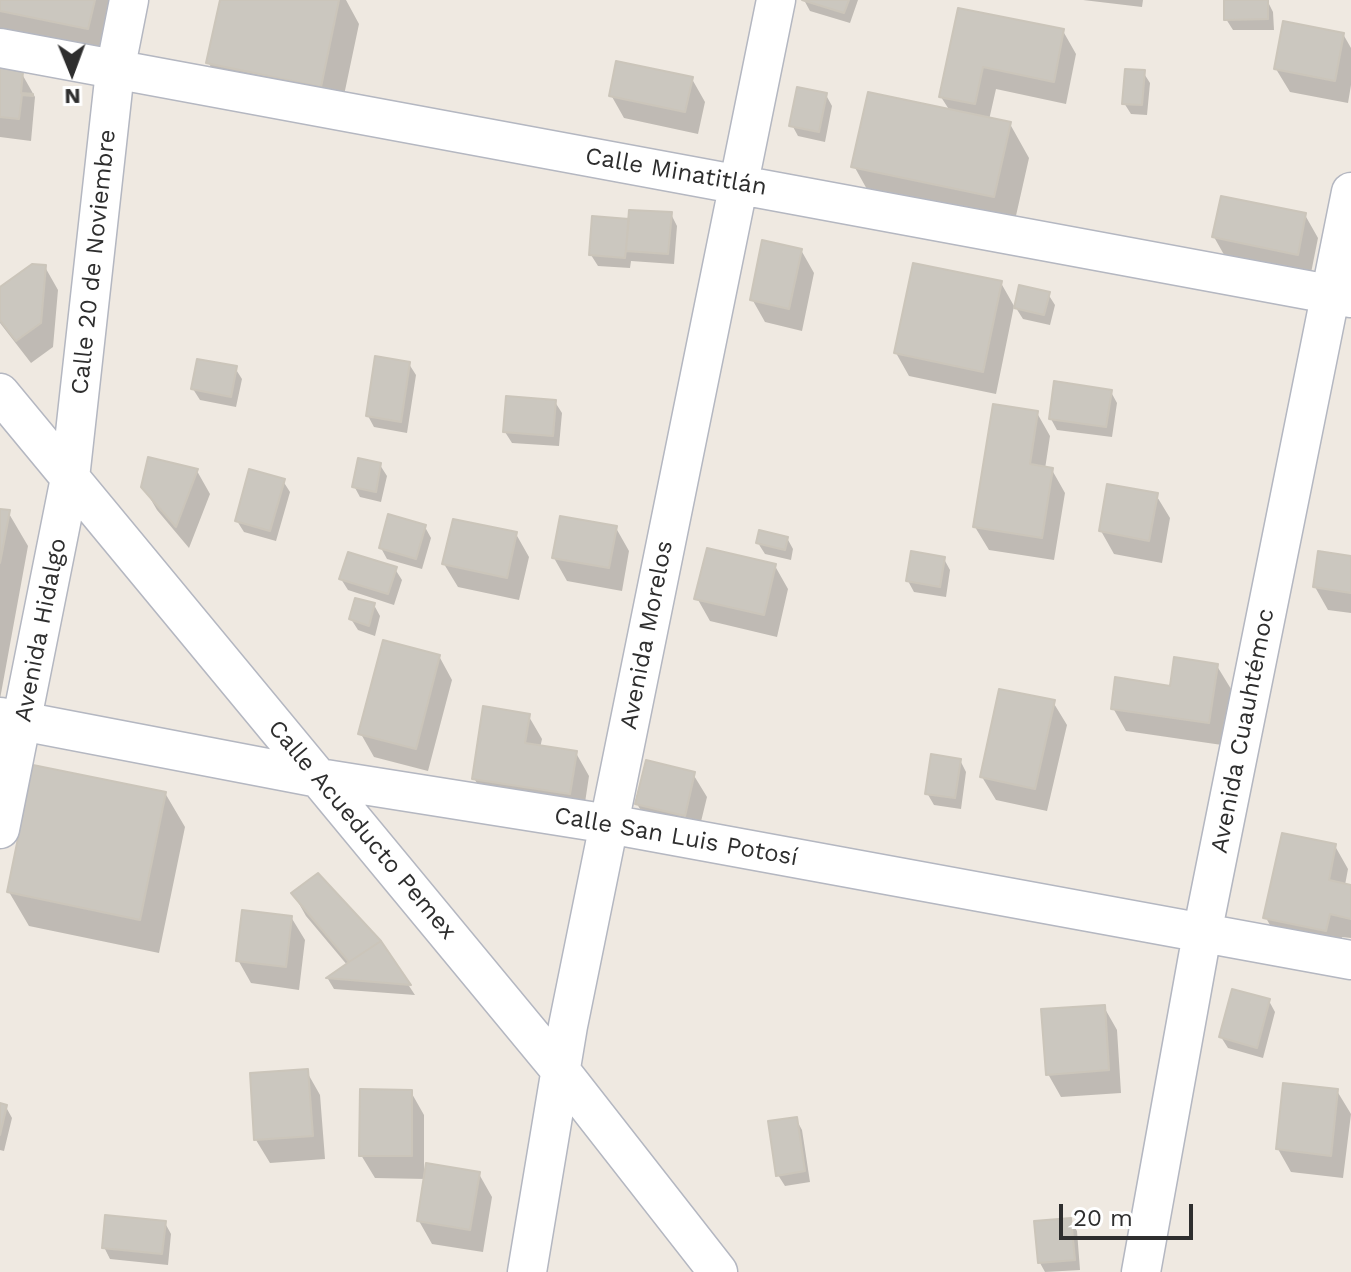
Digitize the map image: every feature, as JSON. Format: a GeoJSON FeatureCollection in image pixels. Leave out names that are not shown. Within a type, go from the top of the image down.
{"type":"FeatureCollection","features":[{"type":"Feature","properties":{"kind":"street","name":"Calle 20 de Noviembre"},"geometry":{"type":"LineString","coordinates":[[70,478],[115,71],[129,0]]}},
{"type":"Feature","properties":{"kind":"street","name":"Avenida Morelos"},"geometry":{"type":"LineString","coordinates":[[527,1272],[560,1070],[776,0]]}},
{"type":"Feature","properties":{"kind":"street","name":"Calle Minatitlán"},"geometry":{"type":"LineString","coordinates":[[0,48],[1340,296]]}},
{"type":"Feature","properties":{"kind":"street","name":"Avenida Cuauhtémoc"},"geometry":{"type":"LineString","coordinates":[[1141,1272],[1202,934],[1340,296],[1351,192]]}},
{"type":"Feature","properties":{"kind":"street","name":"Calle Acueducto Pemex"},"geometry":{"type":"LineString","coordinates":[[0,393],[560,1070],[718,1272]]}},
{"type":"Feature","properties":{"kind":"street","name":"Avenida Hidalgo"},"geometry":{"type":"LineString","coordinates":[[0,829],[12,720],[70,478]]}},
{"type":"Feature","properties":{"kind":"street","name":"Calle San Luis Potosí"},"geometry":{"type":"LineString","coordinates":[[12,720],[319,778],[609,824],[1351,960]]}},
{"type":"Feature","properties":{"kind":"building"},"geometry":{"type":"Polygon","coordinates":[[[0,0],[95,0],[88,29],[0,11],[0,0]]]}},
{"type":"Feature","properties":{"kind":"building"},"geometry":{"type":"Polygon","coordinates":[[[220,0],[339,0],[321,87],[206,63],[220,0]]]}},
{"type":"Feature","properties":{"kind":"building"},"geometry":{"type":"Polygon","coordinates":[[[802,0],[849,0],[844,13],[802,0]]]}},
{"type":"Feature","properties":{"kind":"building"},"geometry":{"type":"Polygon","coordinates":[[[1224,0],[1268,0],[1268,19],[1224,20],[1224,0]]]}},
{"type":"Feature","properties":{"kind":"building"},"geometry":{"type":"Polygon","coordinates":[[[958,8],[1064,29],[1054,82],[983,67],[975,104],[939,97],[958,8]]]}},
{"type":"Feature","properties":{"kind":"building"},"geometry":{"type":"Polygon","coordinates":[[[1283,21],[1344,33],[1335,81],[1274,69],[1283,21]]]}},
{"type":"Feature","properties":{"kind":"building"},"geometry":{"type":"Polygon","coordinates":[[[616,61],[693,77],[685,112],[609,96],[616,61]]]}},
{"type":"Feature","properties":{"kind":"building"},"geometry":{"type":"Polygon","coordinates":[[[0,68],[23,72],[21,93],[33,94],[22,95],[19,119],[0,117],[0,68]]]}},
{"type":"Feature","properties":{"kind":"building"},"geometry":{"type":"Polygon","coordinates":[[[1125,69],[1145,70],[1142,105],[1122,104],[1125,69]]]}},
{"type":"Feature","properties":{"kind":"building"},"geometry":{"type":"Polygon","coordinates":[[[797,87],[827,93],[819,132],[789,126],[797,87]]]}},
{"type":"Feature","properties":{"kind":"building"},"geometry":{"type":"Polygon","coordinates":[[[868,92],[1011,122],[994,197],[851,167],[868,92]]]}},
{"type":"Feature","properties":{"kind":"building"},"geometry":{"type":"Polygon","coordinates":[[[1221,196],[1306,213],[1298,255],[1212,237],[1221,196]]]}},
{"type":"Feature","properties":{"kind":"building"},"geometry":{"type":"Polygon","coordinates":[[[629,210],[672,212],[668,254],[626,251],[629,210]]]}},
{"type":"Feature","properties":{"kind":"building"},"geometry":{"type":"Polygon","coordinates":[[[592,216],[629,219],[625,258],[589,255],[592,216]]]}},
{"type":"Feature","properties":{"kind":"building"},"geometry":{"type":"Polygon","coordinates":[[[762,240],[802,249],[789,309],[750,300],[762,240]]]}},
{"type":"Feature","properties":{"kind":"building"},"geometry":{"type":"Polygon","coordinates":[[[913,263],[1002,281],[983,372],[894,353],[913,263]]]}},
{"type":"Feature","properties":{"kind":"building"},"geometry":{"type":"Polygon","coordinates":[[[32,264],[46,265],[41,323],[16,341],[0,320],[0,287],[32,264]]]}},
{"type":"Feature","properties":{"kind":"building"},"geometry":{"type":"Polygon","coordinates":[[[1019,285],[1050,292],[1044,315],[1014,308],[1019,285]]]}},
{"type":"Feature","properties":{"kind":"building"},"geometry":{"type":"Polygon","coordinates":[[[375,356],[410,362],[401,422],[366,416],[375,356]]]}},
{"type":"Feature","properties":{"kind":"building"},"geometry":{"type":"Polygon","coordinates":[[[197,359],[237,366],[231,397],[191,389],[197,359]]]}},
{"type":"Feature","properties":{"kind":"building"},"geometry":{"type":"Polygon","coordinates":[[[1054,381],[1112,390],[1106,427],[1049,419],[1054,381]]]}},
{"type":"Feature","properties":{"kind":"building"},"geometry":{"type":"Polygon","coordinates":[[[506,396],[556,400],[553,436],[503,432],[506,396]]]}},
{"type":"Feature","properties":{"kind":"building"},"geometry":{"type":"Polygon","coordinates":[[[993,404],[1038,411],[1030,464],[1053,468],[1042,538],[973,527],[993,404]]]}},
{"type":"Feature","properties":{"kind":"building"},"geometry":{"type":"Polygon","coordinates":[[[148,457],[198,469],[176,527],[141,487],[148,457]]]}},
{"type":"Feature","properties":{"kind":"building"},"geometry":{"type":"Polygon","coordinates":[[[358,458],[381,463],[376,492],[352,487],[358,458]]]}},
{"type":"Feature","properties":{"kind":"building"},"geometry":{"type":"Polygon","coordinates":[[[249,469],[285,479],[270,531],[235,521],[249,469]]]}},
{"type":"Feature","properties":{"kind":"building"},"geometry":{"type":"Polygon","coordinates":[[[1107,484],[1158,493],[1149,541],[1099,531],[1107,484]]]}},
{"type":"Feature","properties":{"kind":"building"},"geometry":{"type":"Polygon","coordinates":[[[0,509],[10,510],[0,563],[0,509]]]}},
{"type":"Feature","properties":{"kind":"building"},"geometry":{"type":"Polygon","coordinates":[[[388,514],[426,525],[416,559],[379,548],[388,514]]]}},
{"type":"Feature","properties":{"kind":"building"},"geometry":{"type":"Polygon","coordinates":[[[560,516],[617,526],[609,568],[552,558],[560,516]]]}},
{"type":"Feature","properties":{"kind":"building"},"geometry":{"type":"Polygon","coordinates":[[[453,519],[517,532],[507,578],[442,564],[453,519]]]}},
{"type":"Feature","properties":{"kind":"building"},"geometry":{"type":"Polygon","coordinates":[[[759,530],[788,537],[785,550],[756,543],[759,530]]]}},
{"type":"Feature","properties":{"kind":"building"},"geometry":{"type":"Polygon","coordinates":[[[707,548],[776,564],[764,615],[694,599],[707,548]]]}},
{"type":"Feature","properties":{"kind":"building"},"geometry":{"type":"Polygon","coordinates":[[[911,551],[945,557],[940,587],[906,581],[911,551]]]}},
{"type":"Feature","properties":{"kind":"building"},"geometry":{"type":"Polygon","coordinates":[[[1318,551],[1351,556],[1351,593],[1313,587],[1318,551]]]}},
{"type":"Feature","properties":{"kind":"building"},"geometry":{"type":"Polygon","coordinates":[[[348,552],[397,567],[388,594],[339,579],[348,552]]]}},
{"type":"Feature","properties":{"kind":"building"},"geometry":{"type":"Polygon","coordinates":[[[355,598],[375,603],[369,626],[349,619],[355,598]]]}},
{"type":"Feature","properties":{"kind":"building"},"geometry":{"type":"Polygon","coordinates":[[[383,640],[440,655],[416,749],[358,734],[383,640]]]}},
{"type":"Feature","properties":{"kind":"building"},"geometry":{"type":"Polygon","coordinates":[[[1174,657],[1218,664],[1209,723],[1111,709],[1115,677],[1170,686],[1174,657]]]}},
{"type":"Feature","properties":{"kind":"building"},"geometry":{"type":"Polygon","coordinates":[[[999,689],[1055,700],[1035,789],[980,777],[999,689]]]}},
{"type":"Feature","properties":{"kind":"building"},"geometry":{"type":"Polygon","coordinates":[[[483,706],[530,714],[525,743],[577,751],[570,794],[472,779],[483,706]]]}},
{"type":"Feature","properties":{"kind":"building"},"geometry":{"type":"Polygon","coordinates":[[[931,754],[961,759],[955,798],[925,794],[931,754]]]}},
{"type":"Feature","properties":{"kind":"building"},"geometry":{"type":"Polygon","coordinates":[[[646,760],[695,772],[685,816],[635,804],[646,760]]]}},
{"type":"Feature","properties":{"kind":"building"},"geometry":{"type":"Polygon","coordinates":[[[33,765],[166,792],[140,920],[7,892],[33,765]]]}},
{"type":"Feature","properties":{"kind":"building"},"geometry":{"type":"Polygon","coordinates":[[[1282,833],[1336,844],[1329,880],[1351,885],[1351,919],[1330,914],[1326,931],[1263,918],[1282,833]]]}},
{"type":"Feature","properties":{"kind":"building"},"geometry":{"type":"Polygon","coordinates":[[[318,873],[381,941],[349,962],[291,893],[318,873]]]}},
{"type":"Feature","properties":{"kind":"building"},"geometry":{"type":"Polygon","coordinates":[[[242,910],[292,916],[286,967],[236,961],[242,910]]]}},
{"type":"Feature","properties":{"kind":"building"},"geometry":{"type":"Polygon","coordinates":[[[381,941],[411,985],[326,978],[349,962],[381,941]]]}},
{"type":"Feature","properties":{"kind":"building"},"geometry":{"type":"Polygon","coordinates":[[[1232,989],[1270,999],[1257,1048],[1219,1037],[1232,989]]]}},
{"type":"Feature","properties":{"kind":"building"},"geometry":{"type":"Polygon","coordinates":[[[1105,1005],[1109,1070],[1046,1075],[1041,1009],[1105,1005]]]}},
{"type":"Feature","properties":{"kind":"building"},"geometry":{"type":"Polygon","coordinates":[[[308,1069],[313,1136],[254,1140],[250,1073],[308,1069]]]}},
{"type":"Feature","properties":{"kind":"building"},"geometry":{"type":"Polygon","coordinates":[[[1283,1083],[1338,1089],[1331,1156],[1276,1149],[1283,1083]]]}},
{"type":"Feature","properties":{"kind":"building"},"geometry":{"type":"Polygon","coordinates":[[[360,1089],[412,1090],[412,1156],[359,1156],[360,1089]]]}},
{"type":"Feature","properties":{"kind":"building"},"geometry":{"type":"Polygon","coordinates":[[[0,1103],[7,1105],[0,1135],[0,1103]]]}},
{"type":"Feature","properties":{"kind":"building"},"geometry":{"type":"Polygon","coordinates":[[[797,1117],[805,1171],[776,1176],[768,1121],[797,1117]]]}},
{"type":"Feature","properties":{"kind":"building"},"geometry":{"type":"Polygon","coordinates":[[[426,1163],[480,1172],[470,1230],[417,1221],[426,1163]]]}},
{"type":"Feature","properties":{"kind":"building"},"geometry":{"type":"Polygon","coordinates":[[[105,1215],[166,1221],[162,1254],[102,1248],[105,1215]]]}},
{"type":"Feature","properties":{"kind":"building"},"geometry":{"type":"Polygon","coordinates":[[[1071,1218],[1075,1260],[1038,1263],[1034,1221],[1071,1218]]]}}]}
